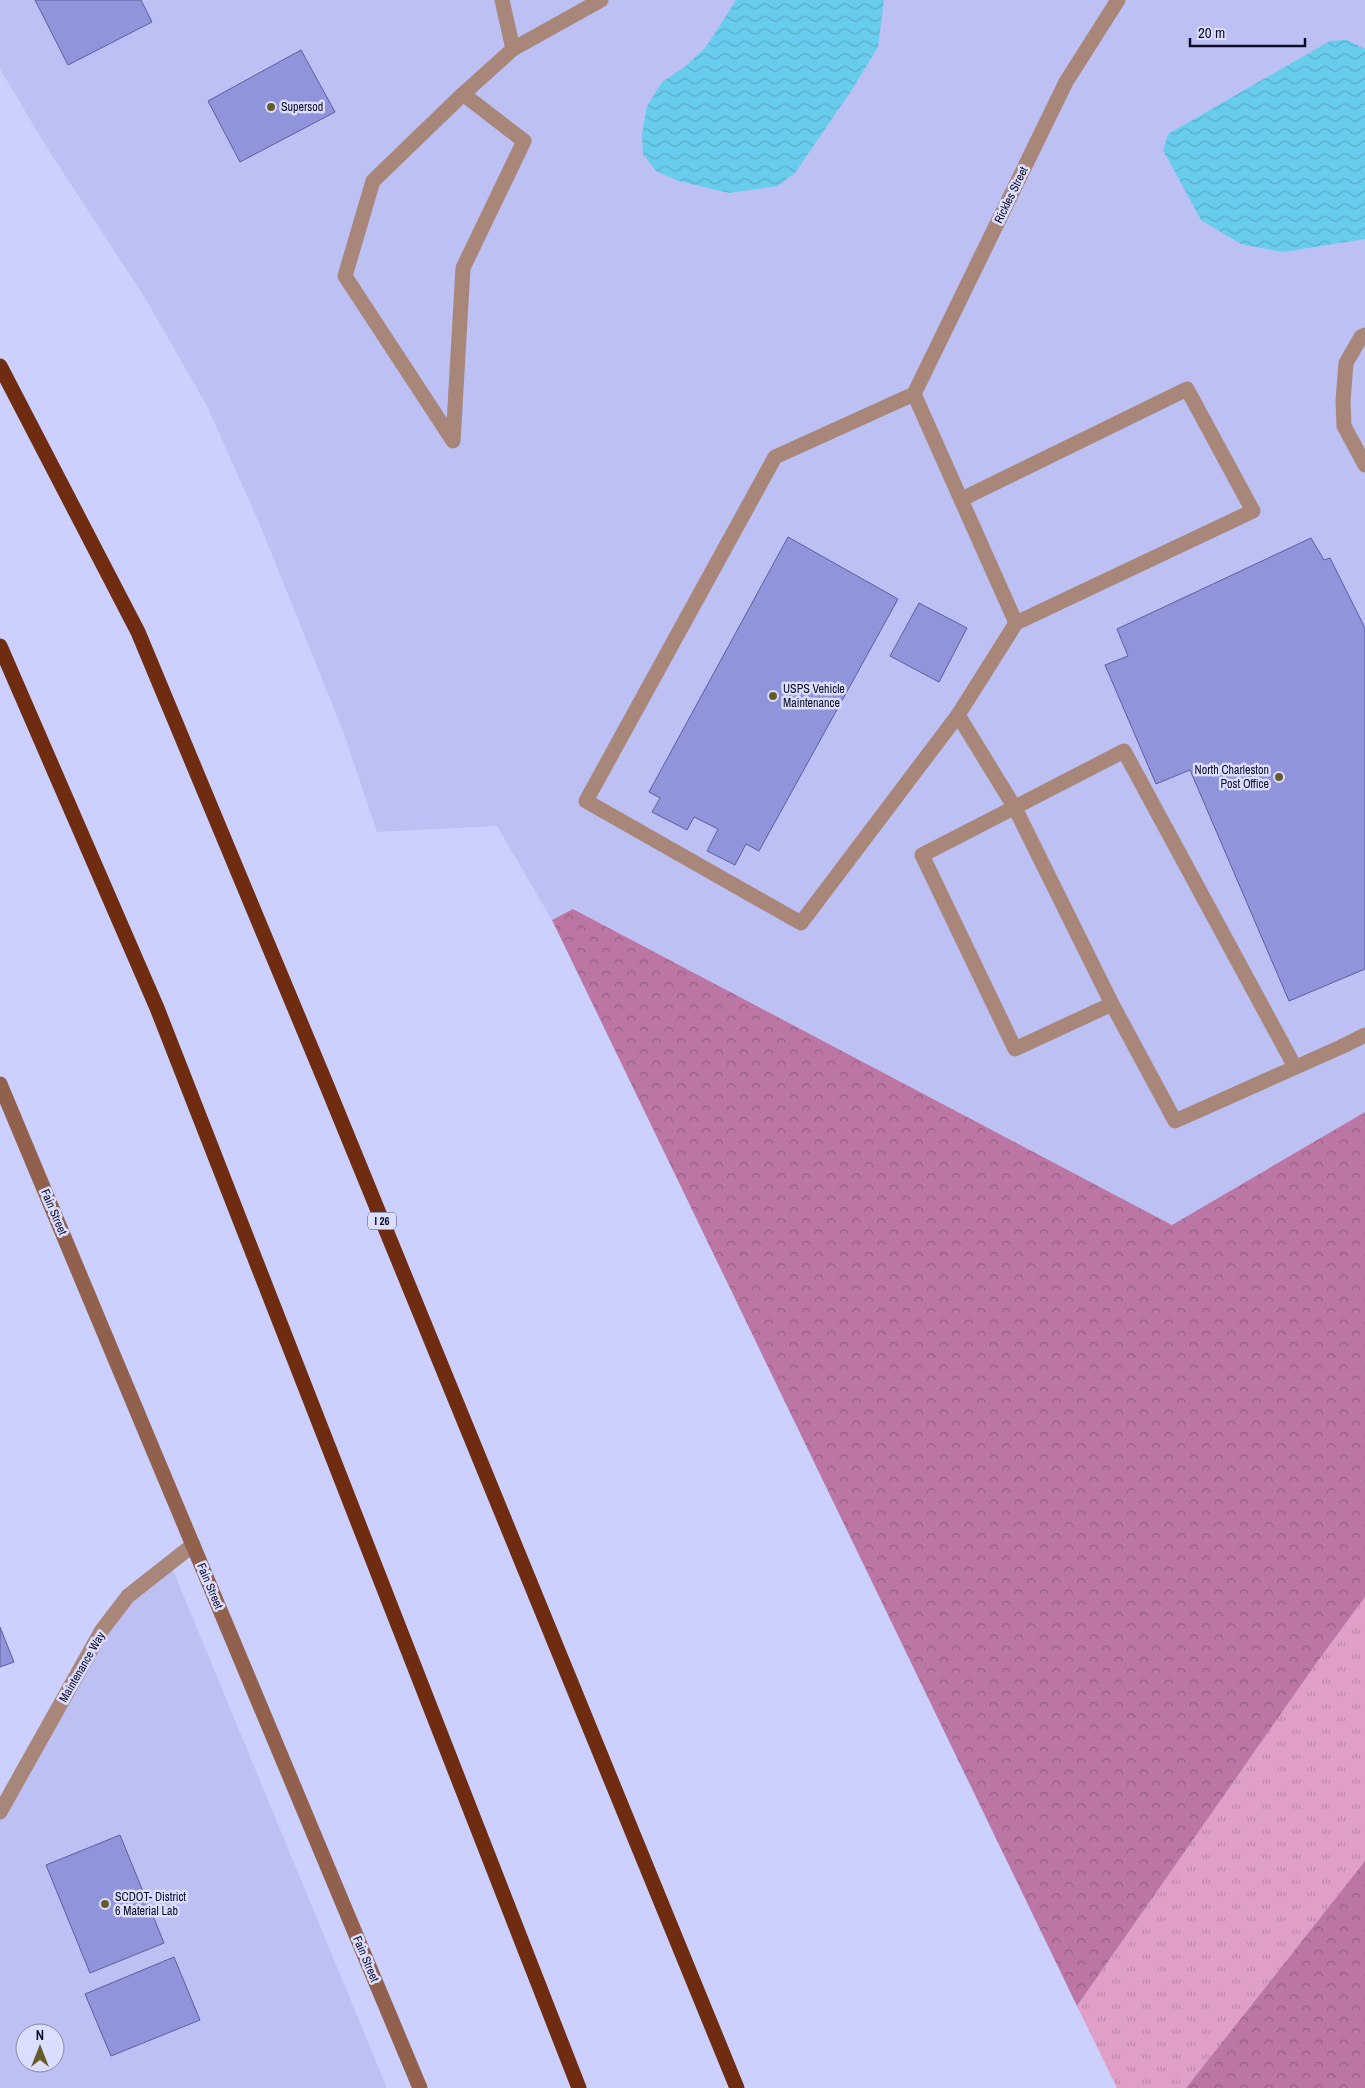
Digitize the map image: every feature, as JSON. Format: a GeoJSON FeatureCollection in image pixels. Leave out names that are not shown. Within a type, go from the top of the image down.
{"type":"FeatureCollection","features":[{"type":"Feature","properties":{"kind":"highway","name":"I 26"},"geometry":{"type":"LineString","coordinates":[[0,366],[138,632],[327,1086],[737,2088]]}},
{"type":"Feature","properties":{"kind":"highway"},"geometry":{"type":"LineString","coordinates":[[0,646],[157,1008],[580,2088]]}},
{"type":"Feature","properties":{"kind":"street"},"geometry":{"type":"LineString","coordinates":[[502,0],[513,49]]}},
{"type":"Feature","properties":{"kind":"street"},"geometry":{"type":"LineString","coordinates":[[463,94],[524,141],[463,268],[453,441],[345,276],[373,181],[463,94],[513,49],[602,0]]}},
{"type":"Feature","properties":{"kind":"street","name":"Rickles Street"},"geometry":{"type":"LineString","coordinates":[[914,394],[1066,82],[1118,0]]}},
{"type":"Feature","properties":{"kind":"street"},"geometry":{"type":"LineString","coordinates":[[1365,335],[1361,337],[1346,363],[1342,401],[1344,426],[1365,465]]}},
{"type":"Feature","properties":{"kind":"street"},"geometry":{"type":"LineString","coordinates":[[962,499],[1187,389],[1254,511],[1016,623],[958,715],[801,923],[586,801],[774,457],[914,394],[1016,623]]}},
{"type":"Feature","properties":{"kind":"street"},"geometry":{"type":"LineString","coordinates":[[958,715],[1015,808],[1112,1004],[1175,1121],[1365,1035]]}},
{"type":"Feature","properties":{"kind":"street"},"geometry":{"type":"LineString","coordinates":[[1112,1004],[1015,1049],[922,855],[1124,751],[1295,1067]]}},
{"type":"Feature","properties":{"kind":"street","name":"Fain Street"},"geometry":{"type":"LineString","coordinates":[[0,1084],[420,2088]]}},
{"type":"Feature","properties":{"kind":"street","name":"Maintenance Way"},"geometry":{"type":"LineString","coordinates":[[0,1812],[102,1630],[128,1596],[193,1545]]}},
{"type":"Feature","properties":{"kind":"shaded area"},"geometry":{"type":"Polygon","coordinates":[[[0,0],[1365,0],[1365,1112],[1172,1225],[574,909],[552,920],[497,826],[377,832],[343,731],[260,525],[207,406],[145,298],[46,146],[0,69],[0,0]]]}},
{"type":"Feature","properties":{"kind":"shaded area"},"geometry":{"type":"Polygon","coordinates":[[[170,1563],[387,2088],[0,2088],[0,1812],[102,1630],[170,1563]]]}},
{"type":"Feature","properties":{"kind":"green space"},"geometry":{"type":"Polygon","coordinates":[[[573,909],[1172,1225],[1365,1112],[1365,1597],[1315,1665],[1077,2006],[552,920],[573,909]]]}},
{"type":"Feature","properties":{"kind":"green space"},"geometry":{"type":"Polygon","coordinates":[[[1365,1597],[1365,1861],[1186,2088],[1117,2088],[1077,2006],[1315,1665],[1365,1597]]]}},
{"type":"Feature","properties":{"kind":"green space"},"geometry":{"type":"Polygon","coordinates":[[[1365,1861],[1365,2088],[1186,2088],[1365,1861]]]}},
{"type":"Feature","properties":{"kind":"water"},"geometry":{"type":"Polygon","coordinates":[[[736,0],[884,0],[878,47],[853,88],[795,173],[778,186],[729,193],[679,181],[656,171],[643,154],[642,134],[647,106],[662,82],[686,66],[706,47],[736,0]]]}},
{"type":"Feature","properties":{"kind":"water"},"geometry":{"type":"Polygon","coordinates":[[[1347,40],[1365,49],[1365,239],[1283,252],[1241,244],[1201,220],[1163,150],[1168,134],[1330,41],[1347,40]]]}},
{"type":"Feature","properties":{"kind":"building"},"geometry":{"type":"Polygon","coordinates":[[[35,0],[141,0],[152,22],[68,65],[35,0]]]}},
{"type":"Feature","properties":{"kind":"building","name":"Supersod"},"geometry":{"type":"Polygon","coordinates":[[[301,50],[335,112],[240,162],[208,101],[301,50]]]}},
{"type":"Feature","properties":{"kind":"building","name":"USPS Vehicle Maintenance"},"geometry":{"type":"Polygon","coordinates":[[[788,537],[898,599],[759,851],[746,844],[735,865],[707,851],[718,829],[694,817],[687,830],[652,812],[660,798],[649,792],[788,537]]]}},
{"type":"Feature","properties":{"kind":"building","name":"North Charleston Post Office"},"geometry":{"type":"Polygon","coordinates":[[[1311,538],[1324,560],[1330,558],[1365,628],[1365,969],[1289,1001],[1190,770],[1156,784],[1105,665],[1128,656],[1117,629],[1311,538]]]}},
{"type":"Feature","properties":{"kind":"building"},"geometry":{"type":"Polygon","coordinates":[[[919,603],[967,628],[939,682],[890,656],[919,603]]]}},
{"type":"Feature","properties":{"kind":"building"},"geometry":{"type":"Polygon","coordinates":[[[0,1627],[14,1662],[0,1667],[0,1627]]]}},
{"type":"Feature","properties":{"kind":"building","name":"SCDOT- District 6 Material Lab"},"geometry":{"type":"Polygon","coordinates":[[[120,1835],[164,1943],[90,1973],[46,1865],[120,1835]]]}},
{"type":"Feature","properties":{"kind":"building"},"geometry":{"type":"Polygon","coordinates":[[[174,1957],[200,2020],[111,2056],[85,1994],[174,1957]]]}},
{"type":"Feature","properties":{"kind":"place","name":"Supersod"},"geometry":{"type":"Point","coordinates":[271,107]}},
{"type":"Feature","properties":{"kind":"place","name":"USPS Vehicle Maintenance"},"geometry":{"type":"Point","coordinates":[773,696]}},
{"type":"Feature","properties":{"kind":"place","name":"North Charleston Post Office"},"geometry":{"type":"Point","coordinates":[1279,777]}},
{"type":"Feature","properties":{"kind":"place","name":"SCDOT- District 6 Material Lab"},"geometry":{"type":"Point","coordinates":[105,1904]}}]}
